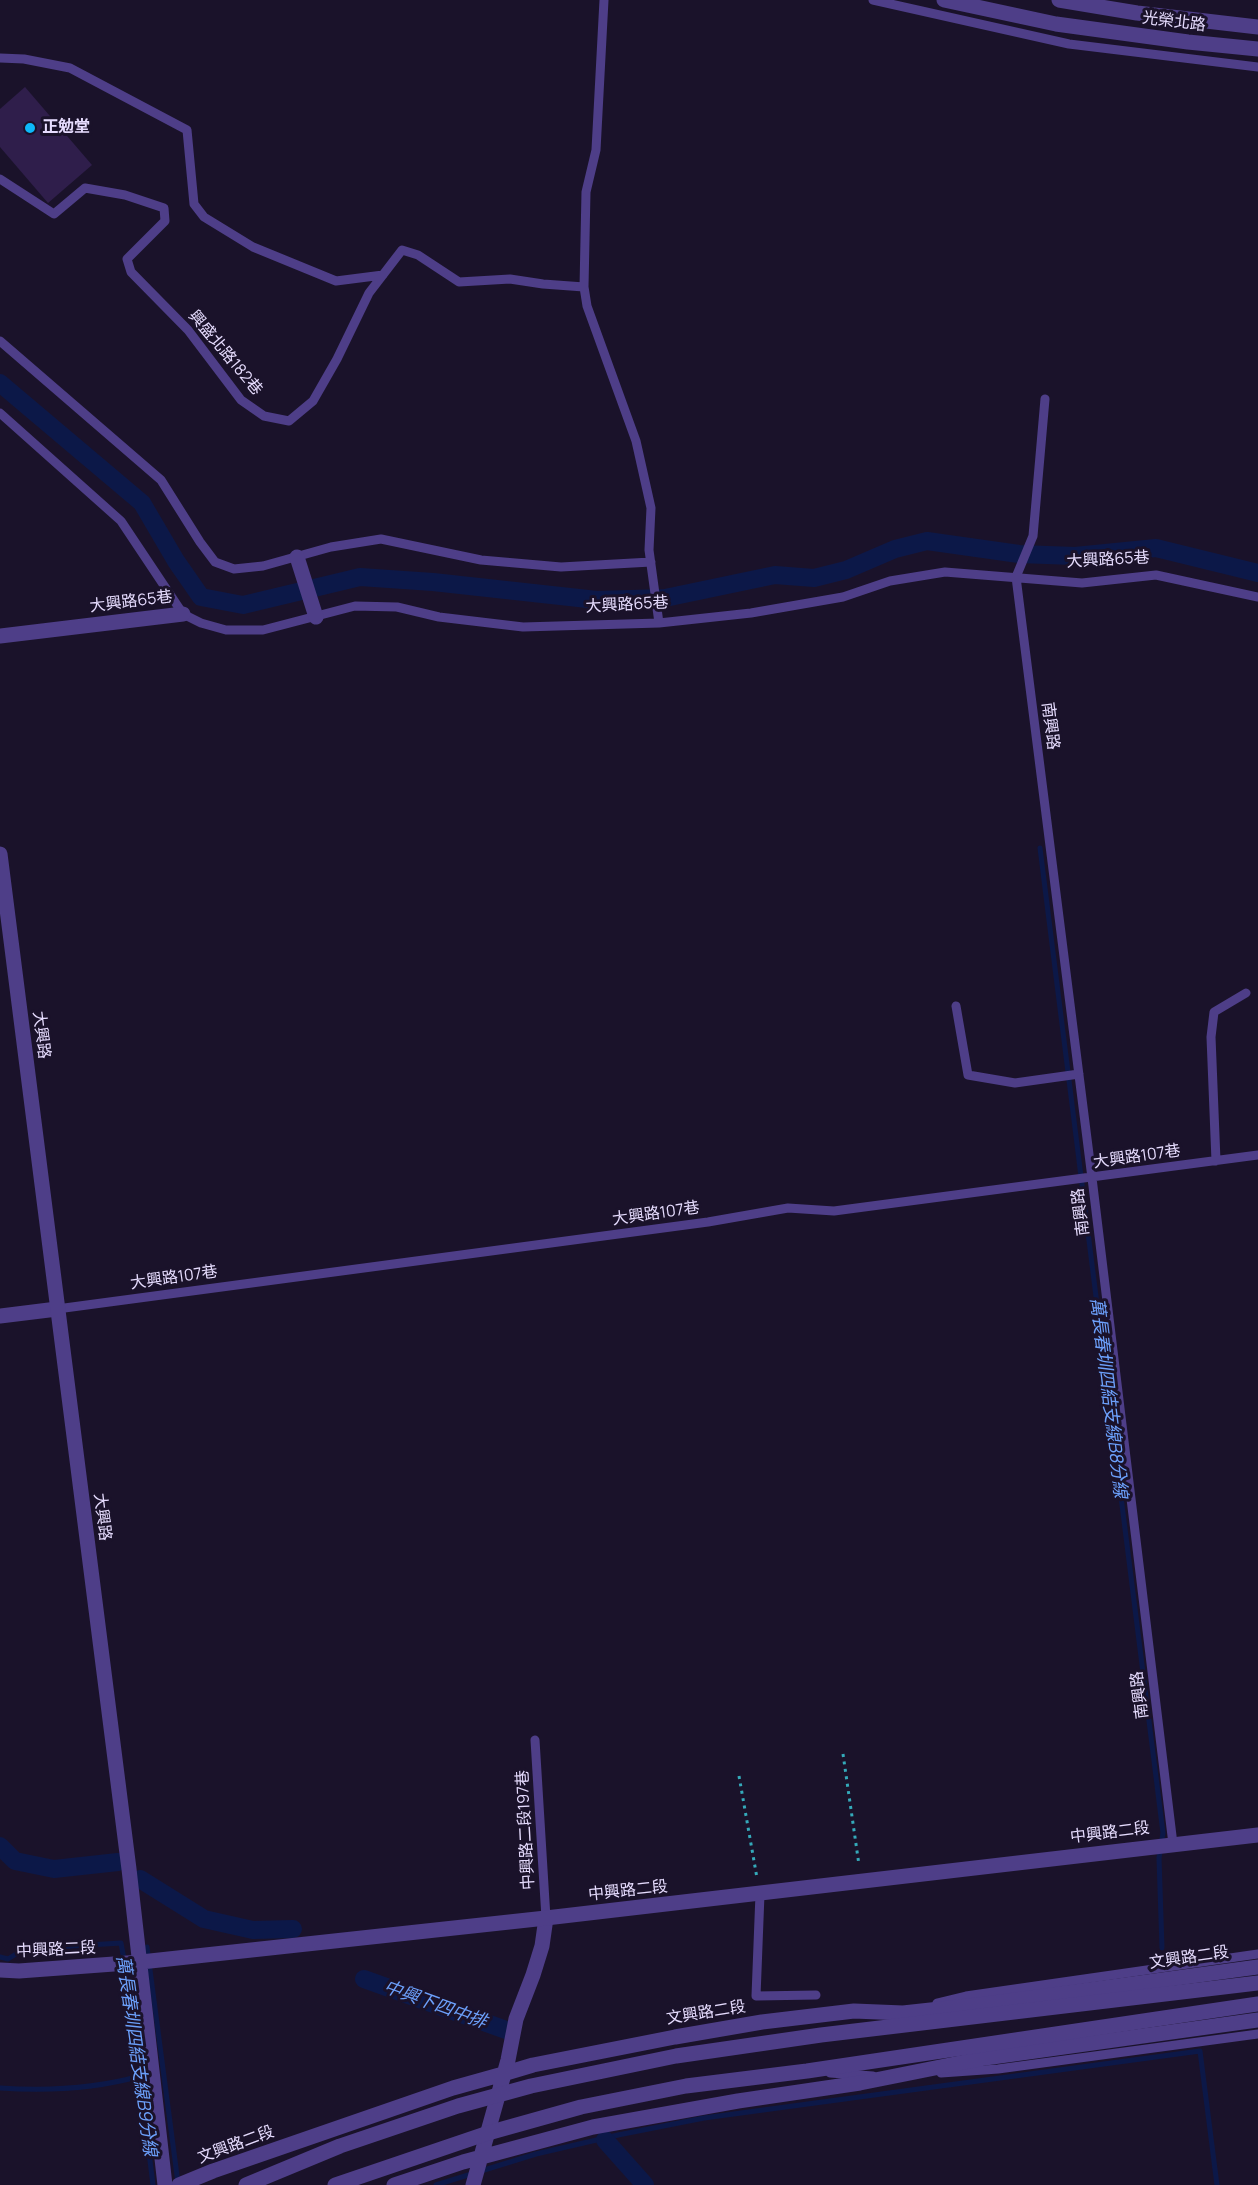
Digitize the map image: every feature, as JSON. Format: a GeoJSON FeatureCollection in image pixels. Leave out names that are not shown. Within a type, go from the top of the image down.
{"type":"FeatureCollection","features":[{"type":"Feature","properties":{"kind":"street","name":"光榮北路"},"geometry":{"type":"LineString","coordinates":[[944,0],[1056,24],[1258,49]]}},
{"type":"Feature","properties":{"kind":"street","name":"光榮北路"},"geometry":{"type":"LineString","coordinates":[[1059,0],[1137,13],[1258,27]]}},
{"type":"Feature","properties":{"kind":"street"},"geometry":{"type":"LineString","coordinates":[[297,557],[316,617]]}},
{"type":"Feature","properties":{"kind":"street","name":"大興路65巷"},"geometry":{"type":"LineString","coordinates":[[0,636],[183,614]]}},
{"type":"Feature","properties":{"kind":"street","name":"大興路"},"geometry":{"type":"LineString","coordinates":[[0,854],[141,1962],[165,2185]]}},
{"type":"Feature","properties":{"kind":"street"},"geometry":{"type":"LineString","coordinates":[[0,1316],[57,1309]]}},
{"type":"Feature","properties":{"kind":"street","name":"中興路二段"},"geometry":{"type":"LineString","coordinates":[[0,1970],[20,1971],[141,1962],[760,1894],[1258,1835]]}},
{"type":"Feature","properties":{"kind":"street"},"geometry":{"type":"LineString","coordinates":[[473,2185],[508,2060],[516,2019],[542,1947],[546,1918]]}},
{"type":"Feature","properties":{"kind":"street","name":"文興路二段"},"geometry":{"type":"LineString","coordinates":[[179,2185],[213,2171],[453,2088],[533,2065],[751,2024],[854,2011],[903,2013],[987,2004],[1258,1967]]}},
{"type":"Feature","properties":{"kind":"street","name":"文興路二段"},"geometry":{"type":"LineString","coordinates":[[246,2185],[340,2146],[458,2106],[531,2086],[676,2056],[821,2035],[1258,1983]]}},
{"type":"Feature","properties":{"kind":"street"},"geometry":{"type":"LineString","coordinates":[[335,2185],[488,2133],[581,2107],[686,2086],[807,2071],[1258,2004]]}},
{"type":"Feature","properties":{"kind":"street"},"geometry":{"type":"LineString","coordinates":[[394,2185],[481,2157],[593,2127],[738,2101],[860,2084],[985,2058],[1258,2020]]}},
{"type":"Feature","properties":{"kind":"lane"},"geometry":{"type":"LineString","coordinates":[[604,0],[596,150],[586,192],[584,287],[587,306],[636,441],[651,508],[649,550],[658,618]]}},
{"type":"Feature","properties":{"kind":"lane"},"geometry":{"type":"LineString","coordinates":[[873,0],[1069,44],[1258,67]]}},
{"type":"Feature","properties":{"kind":"lane"},"geometry":{"type":"LineString","coordinates":[[0,58],[24,59],[70,68],[187,130],[194,204],[204,217],[253,247],[336,281],[383,275]]}},
{"type":"Feature","properties":{"kind":"lane","name":"興盛北路182巷"},"geometry":{"type":"LineString","coordinates":[[0,179],[54,214],[85,188],[125,195],[164,208],[165,221],[128,259],[131,272],[188,330],[241,400],[264,416],[289,421],[312,401],[337,359],[369,293],[402,250],[418,255],[459,282],[510,279],[584,287]]}},
{"type":"Feature","properties":{"kind":"lane"},"geometry":{"type":"LineString","coordinates":[[0,341],[161,480],[215,562],[234,569],[381,539],[481,560],[561,567],[651,562]]}},
{"type":"Feature","properties":{"kind":"lane"},"geometry":{"type":"LineString","coordinates":[[1016,577],[1032,536],[1045,399]]}},
{"type":"Feature","properties":{"kind":"lane"},"geometry":{"type":"LineString","coordinates":[[0,412],[121,521],[183,614]]}},
{"type":"Feature","properties":{"kind":"lane","name":"大興路65巷"},"geometry":{"type":"LineString","coordinates":[[183,614],[201,623],[226,630],[263,630],[355,606],[397,607],[439,617],[523,627],[751,613],[843,597],[890,581],[945,572],[1082,583],[1156,575],[1257,596]]}},
{"type":"Feature","properties":{"kind":"lane","name":"南興路"},"geometry":{"type":"LineString","coordinates":[[1016,577],[1173,1844]]}},
{"type":"Feature","properties":{"kind":"lane"},"geometry":{"type":"LineString","coordinates":[[1257,596],[1258,585]]}},
{"type":"Feature","properties":{"kind":"lane"},"geometry":{"type":"LineString","coordinates":[[1216,1161],[1211,1037],[1214,1012],[1246,993]]}},
{"type":"Feature","properties":{"kind":"lane"},"geometry":{"type":"LineString","coordinates":[[956,1006],[968,1076],[1015,1083],[1079,1074]]}},
{"type":"Feature","properties":{"kind":"lane","name":"大興路107巷"},"geometry":{"type":"LineString","coordinates":[[57,1309],[708,1222],[788,1208],[834,1211],[1258,1155]]}},
{"type":"Feature","properties":{"kind":"lane","name":"中興路二段197巷"},"geometry":{"type":"LineString","coordinates":[[535,1740],[546,1918]]}},
{"type":"Feature","properties":{"kind":"lane"},"geometry":{"type":"LineString","coordinates":[[760,1894],[756,1996],[816,1995]]}},
{"type":"Feature","properties":{"kind":"lane"},"geometry":{"type":"LineString","coordinates":[[821,2035],[966,1996],[1258,1953]]}},
{"type":"Feature","properties":{"kind":"lane"},"geometry":{"type":"LineString","coordinates":[[807,2071],[892,2077],[998,2068],[1258,2034]]}},
{"type":"Feature","properties":{"kind":"lane"},"geometry":{"type":"LineString","coordinates":[[892,2077],[962,2048]]}},
{"type":"Feature","properties":{"kind":"path"},"geometry":{"type":"LineString","coordinates":[[843,1754],[861,1881]]}},
{"type":"Feature","properties":{"kind":"path"},"geometry":{"type":"LineString","coordinates":[[739,1776],[760,1894]]}},
{"type":"Feature","properties":{"kind":"building","name":"正勉堂"},"geometry":{"type":"Polygon","coordinates":[[[25,87],[92,165],[48,203],[0,147],[0,109],[25,87]]]}},
{"type":"Feature","properties":{"kind":"waterway"},"geometry":{"type":"LineString","coordinates":[[0,383],[142,503],[176,561],[201,597],[243,605],[360,577],[433,582],[597,600],[665,598],[775,575],[814,578],[846,570],[895,549],[927,541],[1019,554],[1075,556],[1156,548],[1258,573]]}},
{"type":"Feature","properties":{"kind":"waterway","name":"萬長春圳四結支線B8分線"},"geometry":{"type":"LineString","coordinates":[[1040,848],[1163,1833],[1159,1858],[1162,1948]]}},
{"type":"Feature","properties":{"kind":"waterway","name":"中興下四中排"},"geometry":{"type":"LineString","coordinates":[[0,1846],[15,1861],[54,1869],[118,1862]]}},
{"type":"Feature","properties":{"kind":"waterway","name":"中興下四中排"},"geometry":{"type":"LineString","coordinates":[[140,1879],[204,1919],[253,1930],[293,1929]]}},
{"type":"Feature","properties":{"kind":"waterway","name":"萬長春圳四結支線B9分線"},"geometry":{"type":"LineString","coordinates":[[0,1957],[8,1959],[24,1949],[121,1943],[128,1981],[153,2185]]}},
{"type":"Feature","properties":{"kind":"waterway"},"geometry":{"type":"LineString","coordinates":[[147,1947],[178,2183]]}},
{"type":"Feature","properties":{"kind":"waterway","name":"中興下四中排"},"geometry":{"type":"LineString","coordinates":[[364,1979],[506,2030]]}},
{"type":"Feature","properties":{"kind":"waterway"},"geometry":{"type":"LineString","coordinates":[[436,2185],[536,2154],[704,2118],[1200,2051],[1217,2185]]}},
{"type":"Feature","properties":{"kind":"waterway"},"geometry":{"type":"LineString","coordinates":[[0,2088],[71,2088],[106,2084],[140,2076]]}},
{"type":"Feature","properties":{"kind":"waterway","name":"中興下四中排"},"geometry":{"type":"LineString","coordinates":[[605,2140],[645,2185]]}},
{"type":"Feature","properties":{"kind":"place","name":"正勉堂"},"geometry":{"type":"Point","coordinates":[30,128]}}]}
